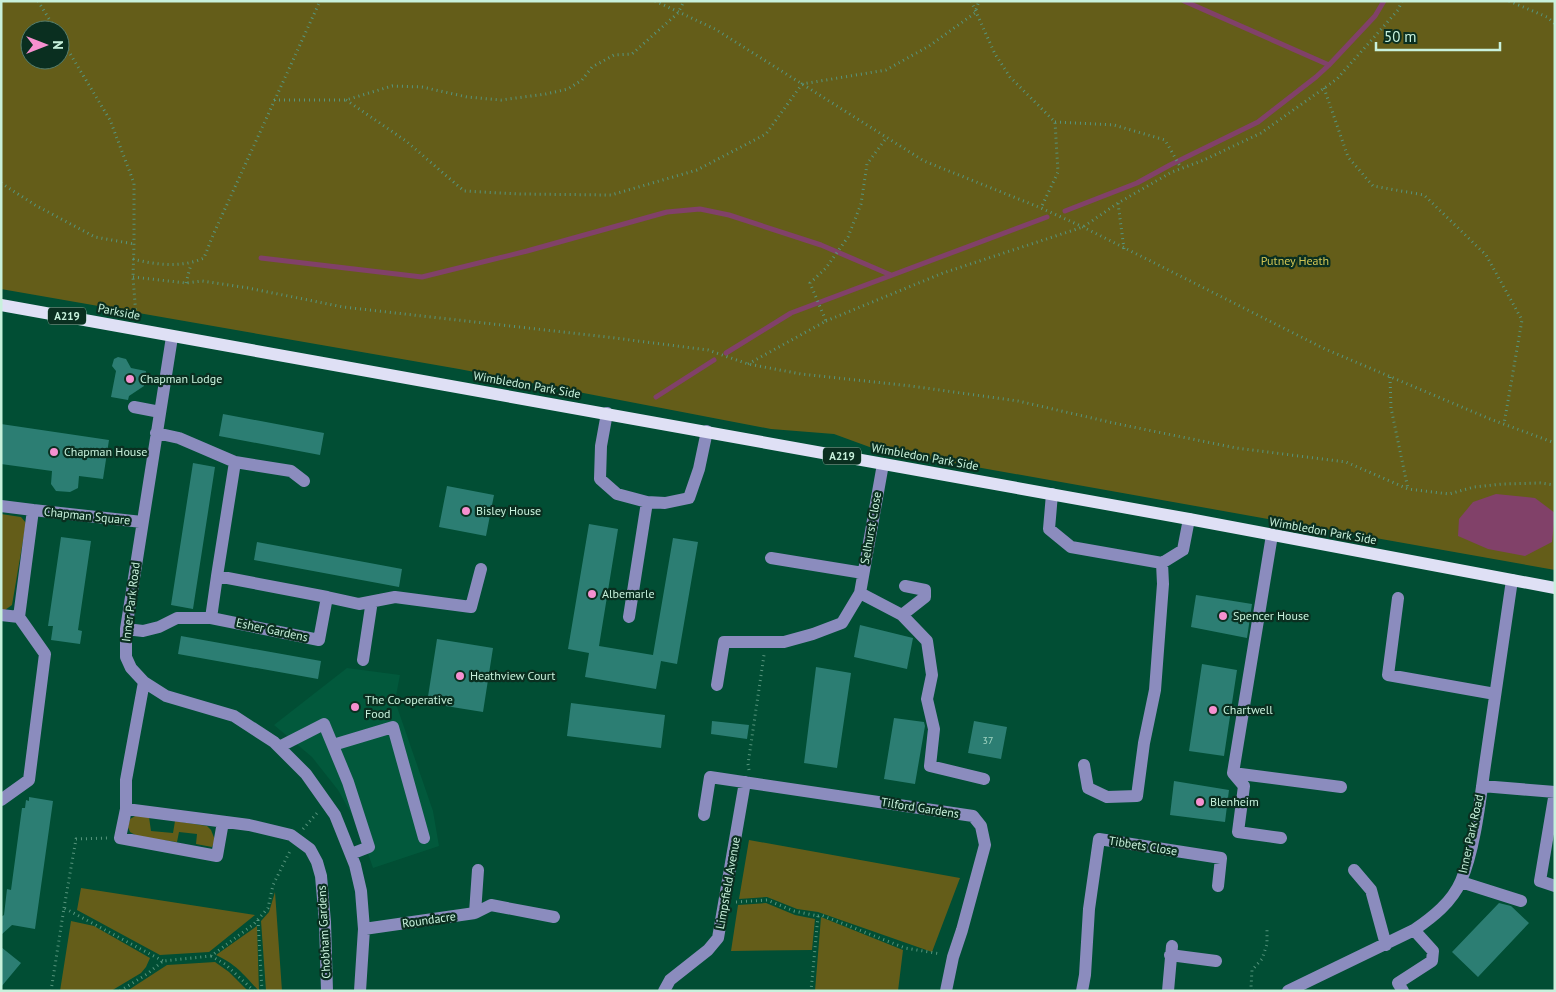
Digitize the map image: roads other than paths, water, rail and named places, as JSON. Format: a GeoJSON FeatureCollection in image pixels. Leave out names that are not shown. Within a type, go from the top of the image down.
{"type":"FeatureCollection","features":[{"type":"Feature","properties":{"kind":"main road","name":"Parkside"},"geometry":{"type":"LineString","coordinates":[[1,305],[172,337]]}},
{"type":"Feature","properties":{"kind":"main road","name":"Wimbledon Park Side"},"geometry":{"type":"LineString","coordinates":[[172,337],[607,413],[1190,519],[1555,588]]}},
{"type":"Feature","properties":{"kind":"street","name":"Inner Park Road"},"geometry":{"type":"LineString","coordinates":[[172,337],[126,629],[126,657],[131,668],[144,682],[166,696],[234,716],[274,742],[306,774],[327,803],[335,815],[351,854],[361,891],[364,929],[360,991]]}},
{"type":"Feature","properties":{"kind":"street"},"geometry":{"type":"LineString","coordinates":[[134,407],[160,412]]}},
{"type":"Feature","properties":{"kind":"street"},"geometry":{"type":"LineString","coordinates":[[607,413],[601,446],[600,479],[616,494],[647,502],[665,504],[689,498],[699,469],[707,432]]}},
{"type":"Feature","properties":{"kind":"street"},"geometry":{"type":"LineString","coordinates":[[156,433],[179,438],[235,462],[291,471],[304,481]]}},
{"type":"Feature","properties":{"kind":"street"},"geometry":{"type":"LineString","coordinates":[[212,618],[235,462]]}},
{"type":"Feature","properties":{"kind":"street","name":"Selhurst Close"},"geometry":{"type":"LineString","coordinates":[[718,685],[724,642],[784,642],[842,623],[860,593],[883,464]]}},
{"type":"Feature","properties":{"kind":"street"},"geometry":{"type":"LineString","coordinates":[[1052,494],[1049,529],[1071,547],[1162,563],[1183,550],[1190,519]]}},
{"type":"Feature","properties":{"kind":"street"},"geometry":{"type":"LineString","coordinates":[[629,617],[647,502]]}},
{"type":"Feature","properties":{"kind":"street","name":"Chapman Square"},"geometry":{"type":"LineString","coordinates":[[1,506],[142,522]]}},
{"type":"Feature","properties":{"kind":"street","name":"Chapman Square"},"geometry":{"type":"LineString","coordinates":[[19,618],[33,510]]}},
{"type":"Feature","properties":{"kind":"street"},"geometry":{"type":"LineString","coordinates":[[1272,535],[1233,773],[1244,786],[1238,832],[1281,838]]}},
{"type":"Feature","properties":{"kind":"street"},"geometry":{"type":"LineString","coordinates":[[771,558],[863,573]]}},
{"type":"Feature","properties":{"kind":"street"},"geometry":{"type":"LineString","coordinates":[[1084,765],[1088,788],[1108,797],[1137,796],[1144,743],[1155,690],[1163,584],[1162,563]]}},
{"type":"Feature","properties":{"kind":"street"},"geometry":{"type":"LineString","coordinates":[[218,576],[359,604],[395,597],[471,607],[481,570]]}},
{"type":"Feature","properties":{"kind":"street","name":"Inner Park Road"},"geometry":{"type":"LineString","coordinates":[[1288,991],[1414,930],[1445,906],[1461,882],[1469,855],[1482,786],[1512,580]]}},
{"type":"Feature","properties":{"kind":"street"},"geometry":{"type":"LineString","coordinates":[[902,614],[925,597],[925,590],[905,586]]}},
{"type":"Feature","properties":{"kind":"street"},"geometry":{"type":"LineString","coordinates":[[860,593],[902,614],[927,641],[932,675],[927,699],[934,729],[930,766],[984,779]]}},
{"type":"Feature","properties":{"kind":"street","name":"Esher Gardens"},"geometry":{"type":"LineString","coordinates":[[126,629],[143,630],[159,627],[177,618],[212,618],[319,640],[327,597]]}},
{"type":"Feature","properties":{"kind":"street"},"geometry":{"type":"LineString","coordinates":[[1398,598],[1388,675],[1495,694]]}},
{"type":"Feature","properties":{"kind":"street"},"geometry":{"type":"LineString","coordinates":[[363,660],[371,607],[369,602]]}},
{"type":"Feature","properties":{"kind":"street"},"geometry":{"type":"LineString","coordinates":[[1,615],[19,618],[45,654],[28,780],[1,800]]}},
{"type":"Feature","properties":{"kind":"street"},"geometry":{"type":"LineString","coordinates":[[144,682],[126,780],[126,809],[120,838],[217,856],[223,822]]}},
{"type":"Feature","properties":{"kind":"street"},"geometry":{"type":"LineString","coordinates":[[279,747],[324,724],[348,782],[369,847],[351,854]]}},
{"type":"Feature","properties":{"kind":"street"},"geometry":{"type":"LineString","coordinates":[[333,745],[393,728],[424,838]]}},
{"type":"Feature","properties":{"kind":"street"},"geometry":{"type":"LineString","coordinates":[[1233,773],[1341,787]]}},
{"type":"Feature","properties":{"kind":"street","name":"Tilford Gardens"},"geometry":{"type":"LineString","coordinates":[[704,815],[710,777],[973,816],[981,826],[984,845],[962,930],[953,956],[946,991]]}},
{"type":"Feature","properties":{"kind":"street","name":"Limpsfield Avenue"},"geometry":{"type":"LineString","coordinates":[[664,991],[670,980],[708,950],[718,938],[748,783]]}},
{"type":"Feature","properties":{"kind":"street"},"geometry":{"type":"LineString","coordinates":[[1482,786],[1555,791],[1550,850],[1540,881],[1555,886]]}},
{"type":"Feature","properties":{"kind":"street","name":"Chobham Gardens"},"geometry":{"type":"LineString","coordinates":[[126,809],[249,825],[291,835],[310,849],[317,862],[321,876],[325,922],[327,991]]}},
{"type":"Feature","properties":{"kind":"street","name":"Tibbets Close"},"geometry":{"type":"LineString","coordinates":[[1082,991],[1085,975],[1089,909],[1099,839],[1221,858],[1218,886]]}},
{"type":"Feature","properties":{"kind":"street"},"geometry":{"type":"LineString","coordinates":[[475,913],[478,870]]}},
{"type":"Feature","properties":{"kind":"street"},"geometry":{"type":"LineString","coordinates":[[1354,870],[1371,890],[1386,944]]}},
{"type":"Feature","properties":{"kind":"street"},"geometry":{"type":"LineString","coordinates":[[1461,882],[1521,900]]}},
{"type":"Feature","properties":{"kind":"street","name":"Roundacre"},"geometry":{"type":"LineString","coordinates":[[364,929],[475,913],[491,905],[554,917]]}},
{"type":"Feature","properties":{"kind":"street"},"geometry":{"type":"LineString","coordinates":[[1403,991],[1398,983],[1432,961],[1433,951],[1414,930]]}},
{"type":"Feature","properties":{"kind":"street"},"geometry":{"type":"LineString","coordinates":[[1168,991],[1171,951],[1216,960]]}},
{"type":"Feature","properties":{"kind":"waterway"},"geometry":{"type":"LineString","coordinates":[[1184,1],[1329,65]]}},
{"type":"Feature","properties":{"kind":"waterway"},"geometry":{"type":"LineString","coordinates":[[1065,211],[1137,183],[1258,122],[1329,65],[1375,16],[1384,1]]}},
{"type":"Feature","properties":{"kind":"waterway"},"geometry":{"type":"LineString","coordinates":[[261,258],[422,277],[527,251],[667,212],[700,209],[729,215],[821,245],[891,275]]}},
{"type":"Feature","properties":{"kind":"waterway"},"geometry":{"type":"LineString","coordinates":[[726,353],[791,313],[1047,217]]}},
{"type":"Feature","properties":{"kind":"waterway"},"geometry":{"type":"LineString","coordinates":[[656,397],[714,360]]}},
{"type":"Feature","properties":{"kind":"place","name":"Chapman Lodge"},"geometry":{"type":"Point","coordinates":[130,379]}},
{"type":"Feature","properties":{"kind":"place","name":"Chapman House"},"geometry":{"type":"Point","coordinates":[54,452]}},
{"type":"Feature","properties":{"kind":"place","name":"Bisley House"},"geometry":{"type":"Point","coordinates":[466,511]}},
{"type":"Feature","properties":{"kind":"place","name":"Albemarle"},"geometry":{"type":"Point","coordinates":[592,594]}},
{"type":"Feature","properties":{"kind":"place","name":"Spencer House"},"geometry":{"type":"Point","coordinates":[1223,616]}},
{"type":"Feature","properties":{"kind":"place","name":"Heathview Court"},"geometry":{"type":"Point","coordinates":[460,676]}},
{"type":"Feature","properties":{"kind":"place","name":"The Co-operative Food"},"geometry":{"type":"Point","coordinates":[355,707]}},
{"type":"Feature","properties":{"kind":"place","name":"Chartwell"},"geometry":{"type":"Point","coordinates":[1213,710]}},
{"type":"Feature","properties":{"kind":"place","name":"Blenheim"},"geometry":{"type":"Point","coordinates":[1200,802]}},
{"type":"Feature","properties":{"kind":"park label","name":"Putney Heath"},"geometry":{"type":"Point","coordinates":[1295,261]}}]}
